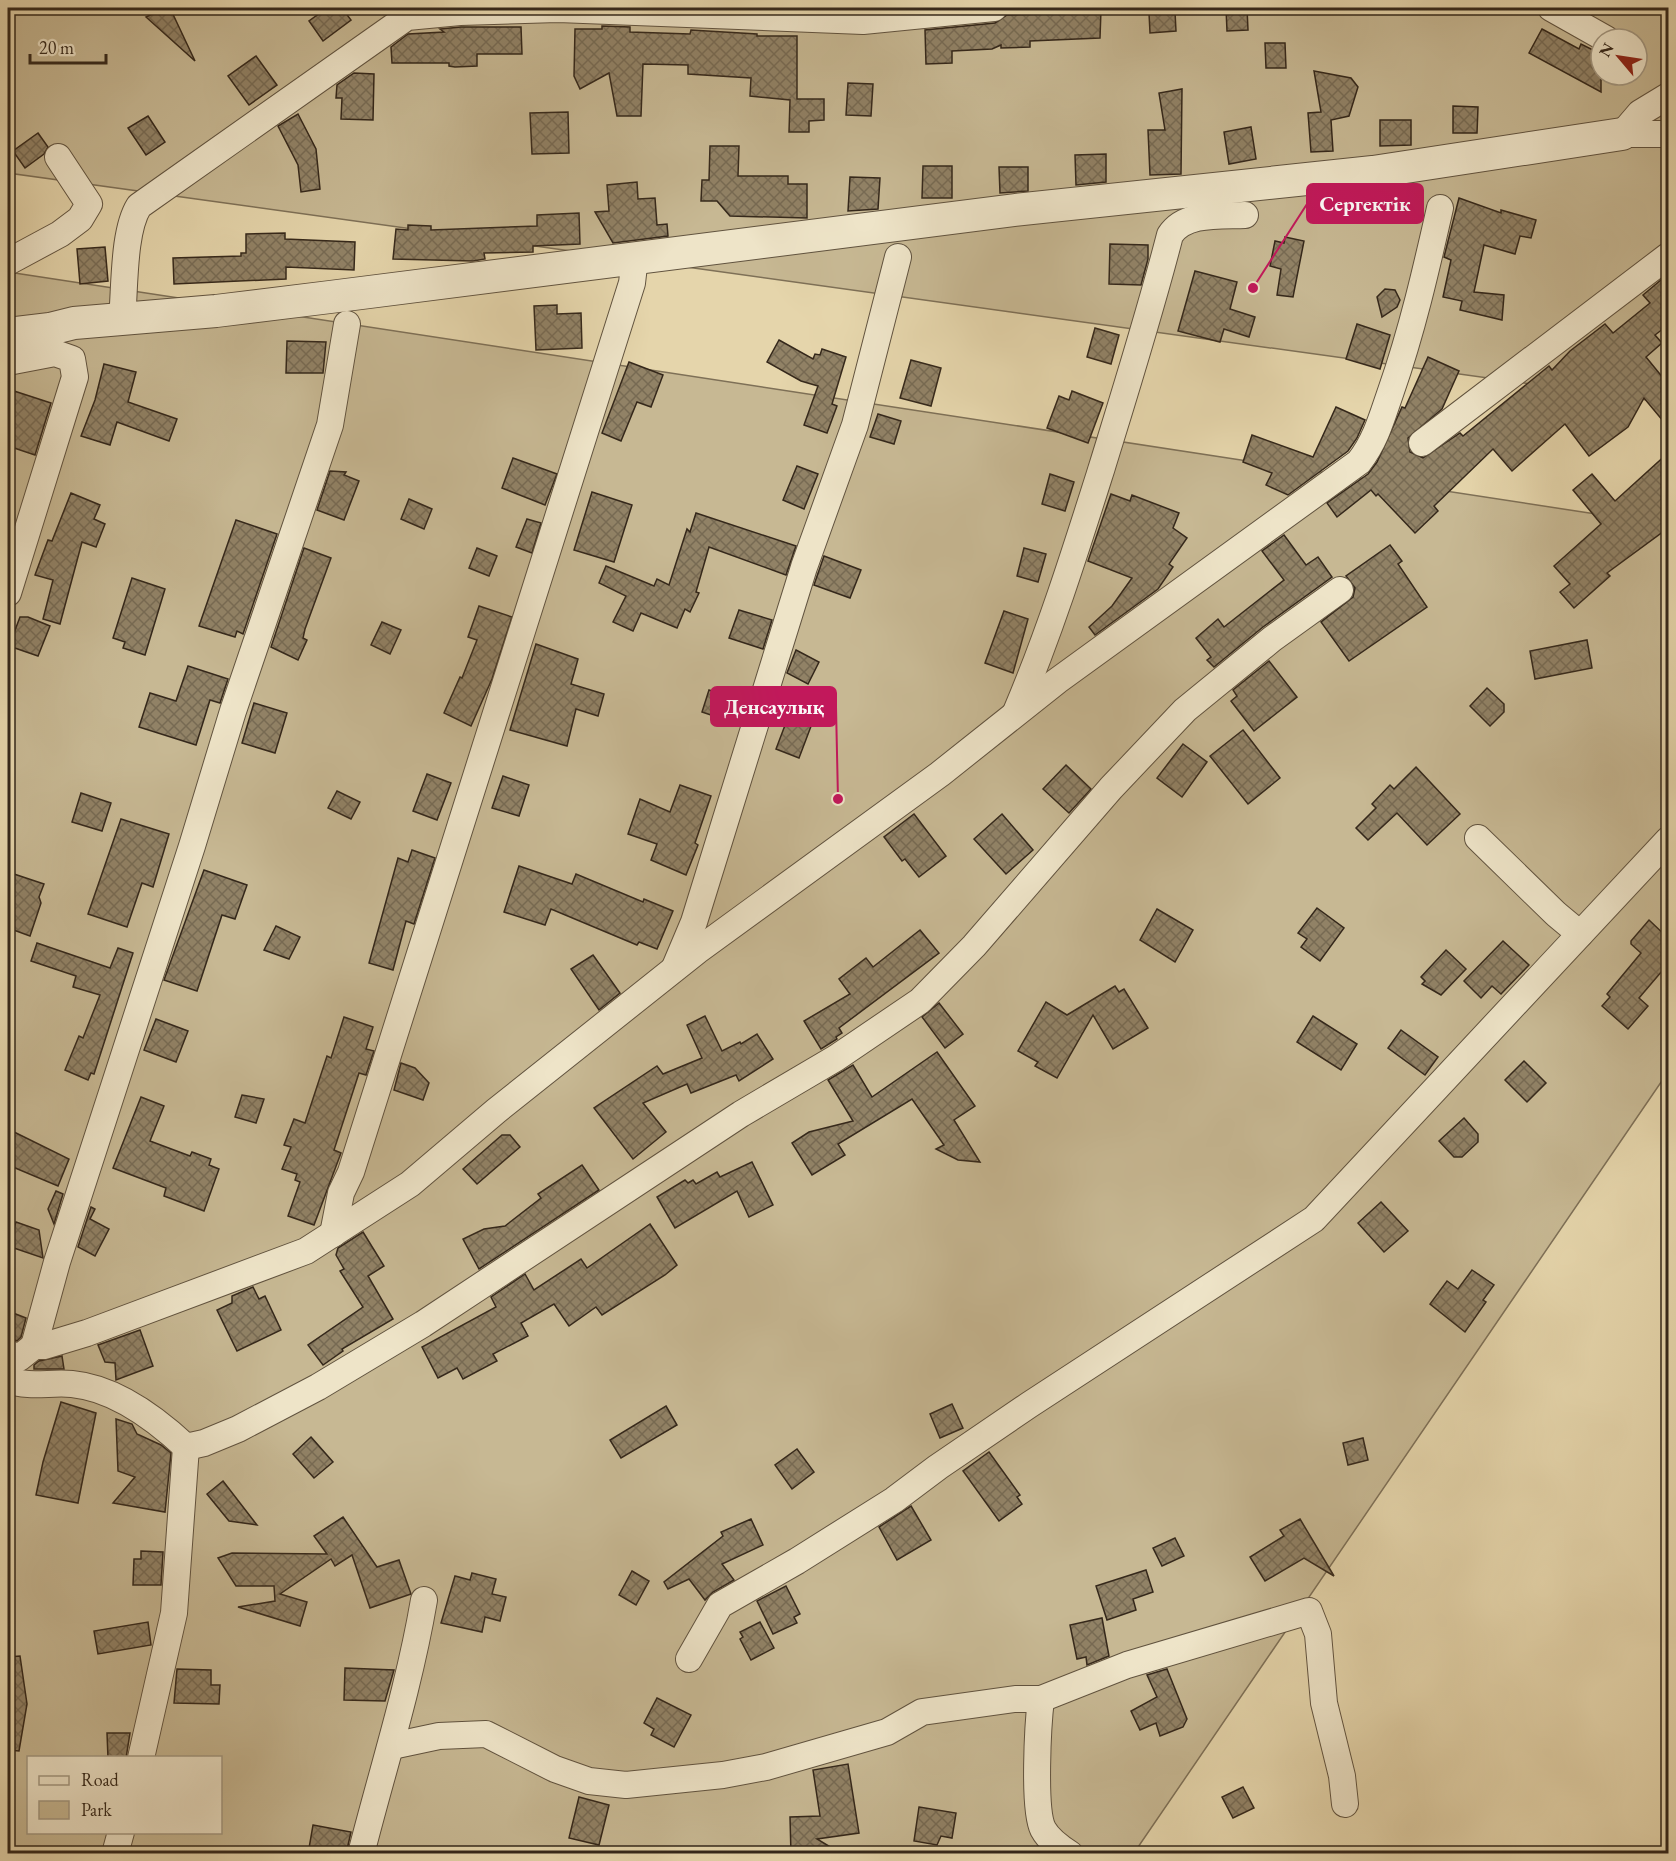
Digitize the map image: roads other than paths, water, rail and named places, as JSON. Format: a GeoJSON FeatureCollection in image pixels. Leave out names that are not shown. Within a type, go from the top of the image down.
{"type":"FeatureCollection","features":[{"type":"Feature","properties":{"kind":"street"},"geometry":{"type":"LineString","coordinates":[[122,320],[128,236],[132,218],[139,206],[407,17],[439,12],[558,9],[863,21],[920,12],[994,8]]}},
{"type":"Feature","properties":{"kind":"street"},"geometry":{"type":"LineString","coordinates":[[1551,8],[1589,29]]}},
{"type":"Feature","properties":{"kind":"street"},"geometry":{"type":"LineString","coordinates":[[1622,134],[1640,113],[1668,96]]}},
{"type":"Feature","properties":{"kind":"street"},"geometry":{"type":"LineString","coordinates":[[8,334],[50,329],[74,323],[122,320],[330,297],[1014,210],[1372,172],[1622,134],[1668,134]]}},
{"type":"Feature","properties":{"kind":"street"},"geometry":{"type":"LineString","coordinates":[[8,262],[60,234],[80,219],[89,204],[58,157]]}},
{"type":"Feature","properties":{"kind":"street"},"geometry":{"type":"LineString","coordinates":[[15,1363],[44,1346],[306,1251],[410,1184],[505,1104],[674,970],[1014,718],[1057,681],[1359,462],[1368,450],[1382,420],[1408,342],[1440,208]]}},
{"type":"Feature","properties":{"kind":"street"},"geometry":{"type":"LineString","coordinates":[[1014,718],[1053,620],[1076,552],[1151,312],[1170,235],[1177,225],[1205,216],[1245,215]]}},
{"type":"Feature","properties":{"kind":"street"},"geometry":{"type":"LineString","coordinates":[[1422,443],[1668,256]]}},
{"type":"Feature","properties":{"kind":"street"},"geometry":{"type":"LineString","coordinates":[[333,1234],[341,1192],[351,1172],[471,790],[551,547],[632,283],[635,257]]}},
{"type":"Feature","properties":{"kind":"street"},"geometry":{"type":"LineString","coordinates":[[674,970],[694,922],[804,567],[855,424],[898,257]]}},
{"type":"Feature","properties":{"kind":"street"},"geometry":{"type":"LineString","coordinates":[[186,1447],[151,1417],[110,1394],[75,1384],[23,1385],[15,1363],[57,1262],[192,846],[233,711],[330,425],[347,324]]}},
{"type":"Feature","properties":{"kind":"street"},"geometry":{"type":"LineString","coordinates":[[8,362],[55,353],[72,359],[75,378],[8,593]]}},
{"type":"Feature","properties":{"kind":"street"},"geometry":{"type":"LineString","coordinates":[[186,1447],[204,1443],[238,1429],[318,1387],[423,1324],[741,1114],[836,1058],[920,1001],[974,946],[1111,788],[1185,710],[1272,639],[1340,590]]}},
{"type":"Feature","properties":{"kind":"street"},"geometry":{"type":"LineString","coordinates":[[1478,838],[1580,934]]}},
{"type":"Feature","properties":{"kind":"street"},"geometry":{"type":"LineString","coordinates":[[688,1659],[720,1605],[797,1561],[894,1500],[1011,1418],[1211,1284],[1314,1219],[1668,840]]}},
{"type":"Feature","properties":{"kind":"street"},"geometry":{"type":"LineString","coordinates":[[141,1756],[174,1613],[186,1447]]}},
{"type":"Feature","properties":{"kind":"street"},"geometry":{"type":"LineString","coordinates":[[361,1854],[392,1746],[424,1600]]}},
{"type":"Feature","properties":{"kind":"street"},"geometry":{"type":"LineString","coordinates":[[392,1746],[439,1736],[486,1734],[555,1769],[589,1781],[626,1785],[723,1775],[766,1767],[887,1732],[922,1712],[1014,1699],[1041,1699],[1127,1665],[1309,1611],[1318,1634],[1324,1703],[1345,1804]]}},
{"type":"Feature","properties":{"kind":"street"},"geometry":{"type":"LineString","coordinates":[[1041,1699],[1038,1722],[1038,1804],[1042,1828],[1055,1844],[1070,1854]]}},
{"type":"Feature","properties":{"kind":"street"},"geometry":{"type":"LineString","coordinates":[[115,1854],[121,1834]]}},
{"type":"Feature","properties":{"kind":"place","name":"Сергектік"},"geometry":{"type":"Point","coordinates":[1253,288]}},
{"type":"Feature","properties":{"kind":"place","name":"Денсаулық"},"geometry":{"type":"Point","coordinates":[838,799]}}]}
